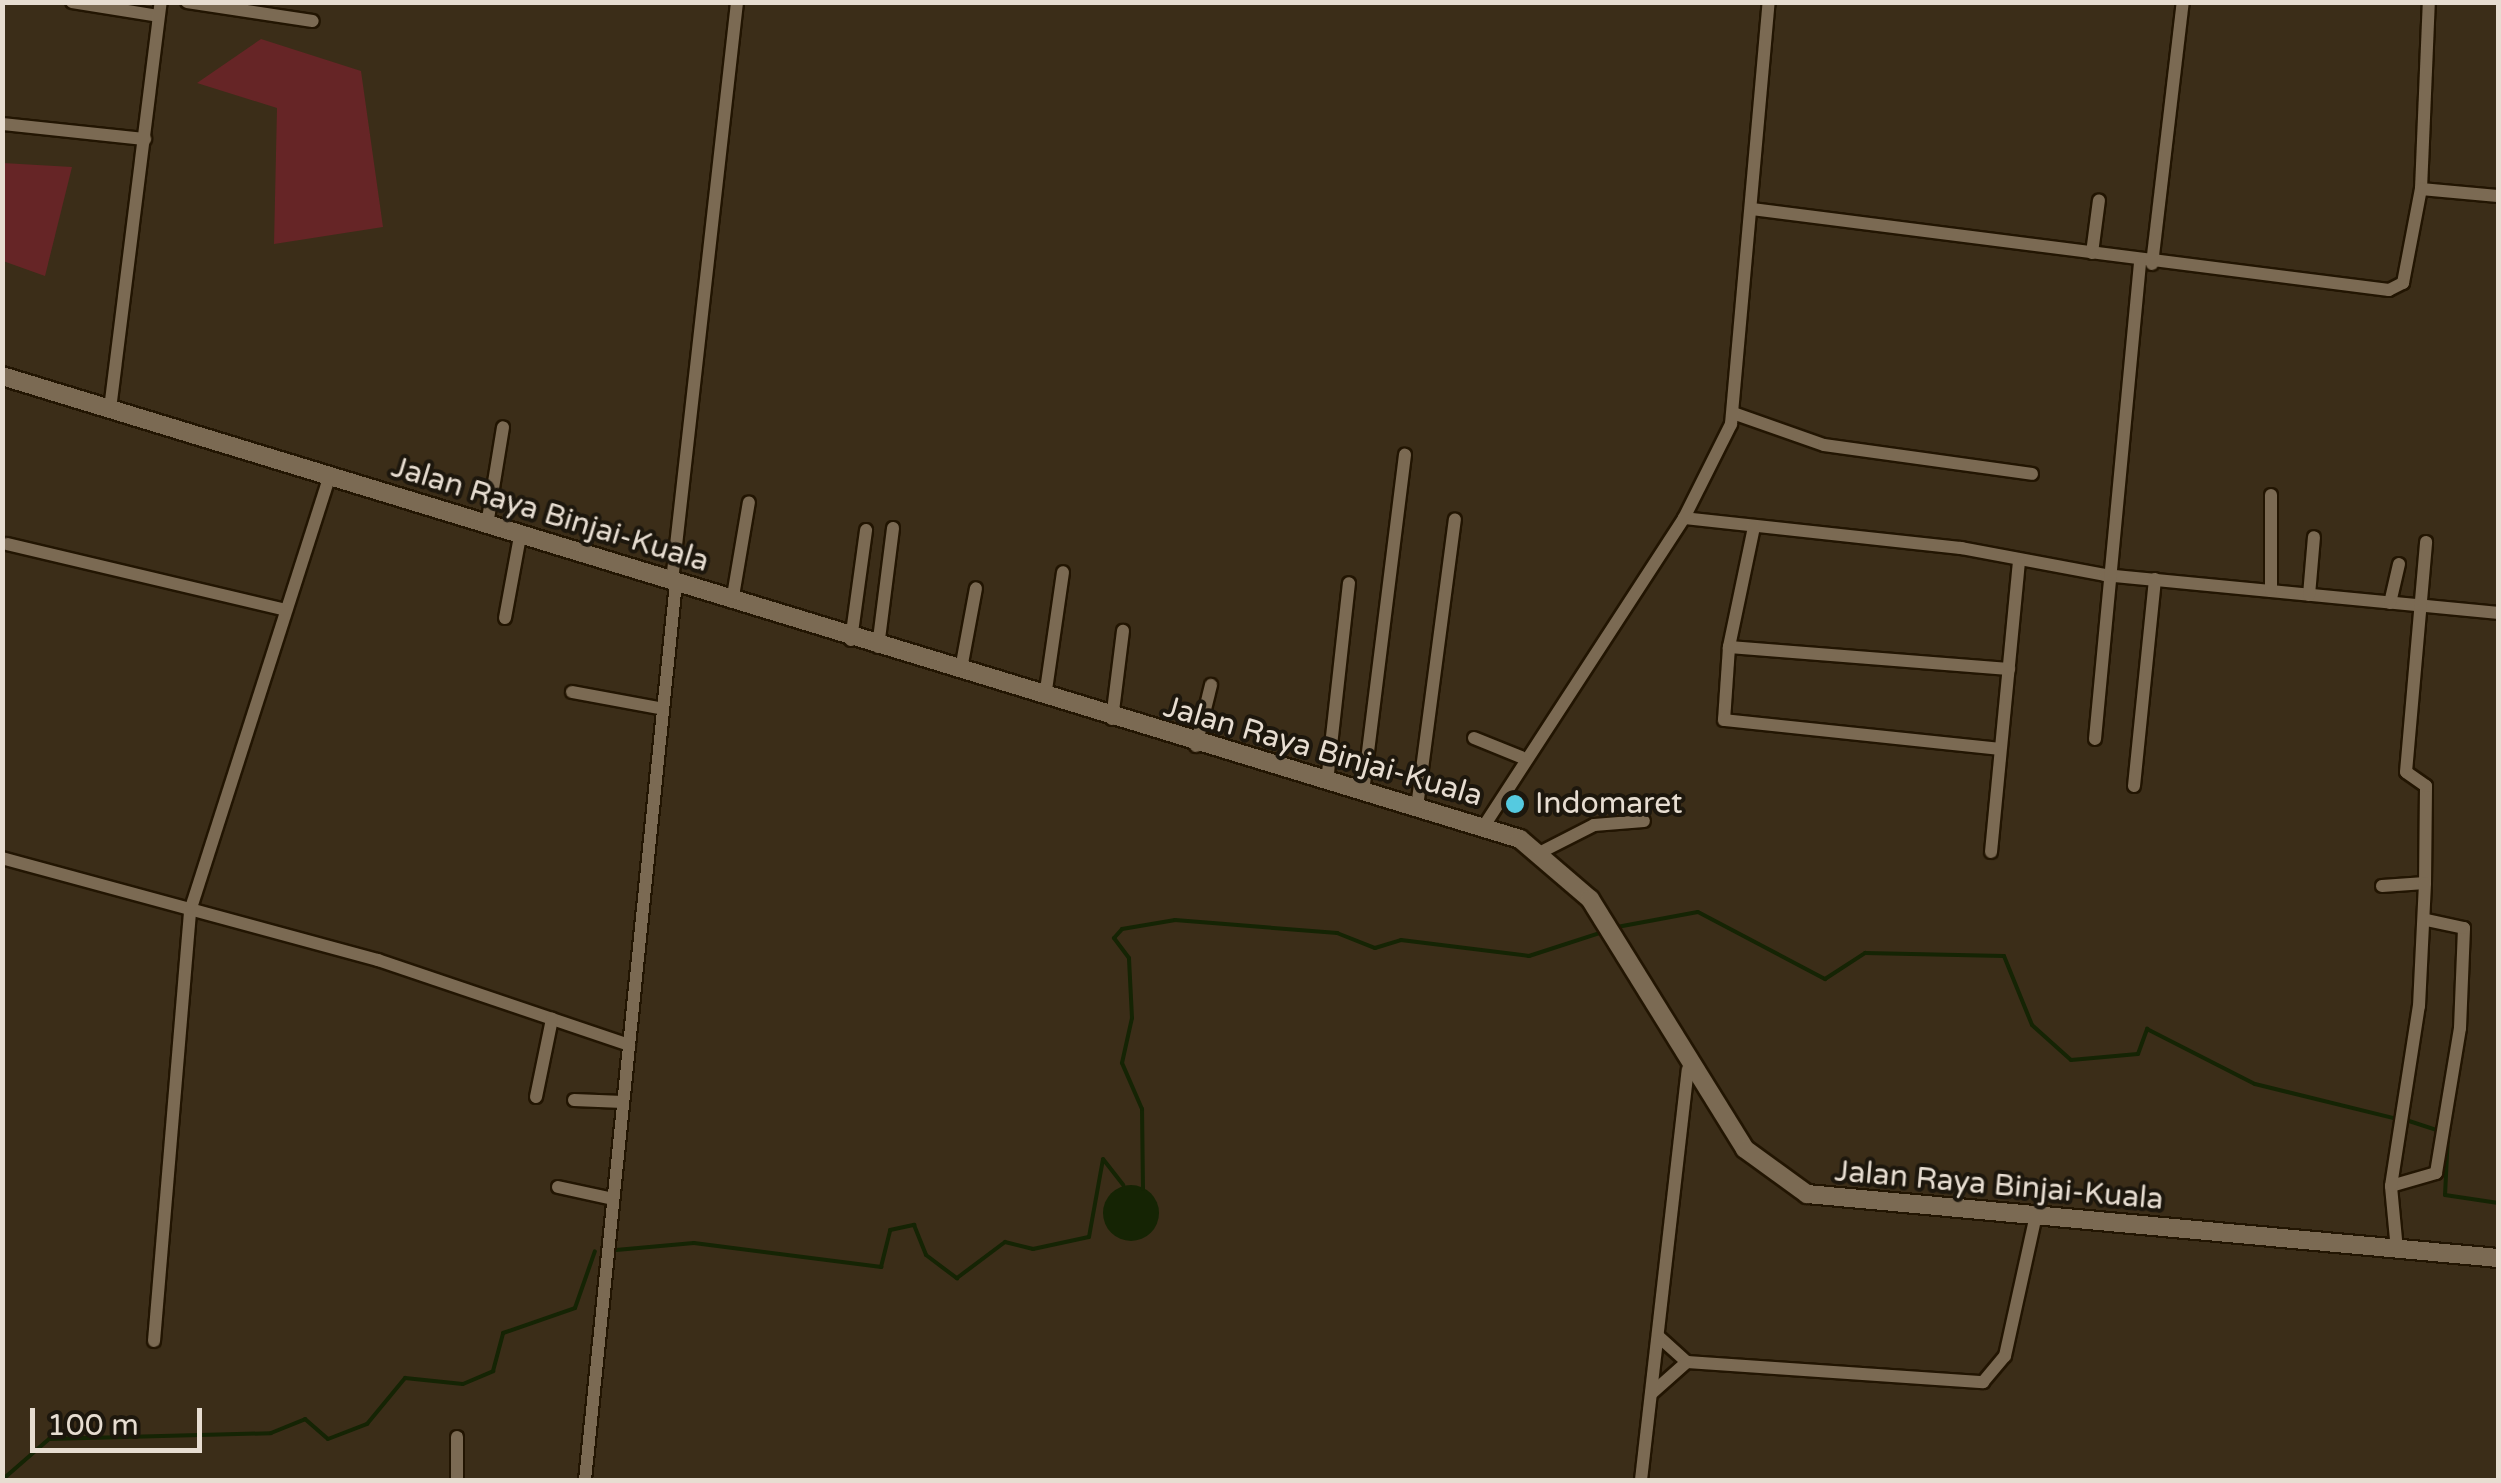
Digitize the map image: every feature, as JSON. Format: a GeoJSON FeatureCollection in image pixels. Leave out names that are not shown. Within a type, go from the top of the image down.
{"type":"FeatureCollection","features":[{"type":"Feature","properties":{"kind":"main road","name":"Jalan Raya Binjai-Kuala"},"geometry":{"type":"LineString","coordinates":[[2,376],[674,581],[851,640],[961,669],[1196,746],[1484,826],[1543,852],[1590,899],[1688,1070],[1744,1149],[1807,1194],[2034,1220],[2498,1258]]}},
{"type":"Feature","properties":{"kind":"street"},"geometry":{"type":"LineString","coordinates":[[72,2],[160,9],[110,408]]}},
{"type":"Feature","properties":{"kind":"street"},"geometry":{"type":"LineString","coordinates":[[187,2],[313,21]]}},
{"type":"Feature","properties":{"kind":"street"},"geometry":{"type":"LineString","coordinates":[[585,1480],[624,1102],[658,708],[737,2]]}},
{"type":"Feature","properties":{"kind":"street"},"geometry":{"type":"LineString","coordinates":[[1484,826],[1522,757],[1684,518],[1733,414],[1770,2]]}},
{"type":"Feature","properties":{"kind":"street"},"geometry":{"type":"LineString","coordinates":[[2095,740],[2105,575],[2183,2]]}},
{"type":"Feature","properties":{"kind":"street"},"geometry":{"type":"LineString","coordinates":[[1752,209],[2092,253],[2146,264],[2396,288],[2421,189],[2429,2]]}},
{"type":"Feature","properties":{"kind":"street"},"geometry":{"type":"LineString","coordinates":[[2,124],[145,139]]}},
{"type":"Feature","properties":{"kind":"street"},"geometry":{"type":"LineString","coordinates":[[2421,189],[2498,196]]}},
{"type":"Feature","properties":{"kind":"street"},"geometry":{"type":"LineString","coordinates":[[2092,253],[2099,200]]}},
{"type":"Feature","properties":{"kind":"street"},"geometry":{"type":"LineString","coordinates":[[1733,414],[1824,445],[2032,474]]}},
{"type":"Feature","properties":{"kind":"street"},"geometry":{"type":"LineString","coordinates":[[487,525],[503,426]]}},
{"type":"Feature","properties":{"kind":"street"},"geometry":{"type":"LineString","coordinates":[[1363,792],[1405,456]]}},
{"type":"Feature","properties":{"kind":"street"},"geometry":{"type":"LineString","coordinates":[[154,1341],[190,911],[282,609],[330,475]]}},
{"type":"Feature","properties":{"kind":"street"},"geometry":{"type":"LineString","coordinates":[[2270,591],[2271,495]]}},
{"type":"Feature","properties":{"kind":"street"},"geometry":{"type":"LineString","coordinates":[[732,602],[749,502]]}},
{"type":"Feature","properties":{"kind":"street"},"geometry":{"type":"LineString","coordinates":[[1684,518],[2105,575],[2498,613]]}},
{"type":"Feature","properties":{"kind":"street"},"geometry":{"type":"LineString","coordinates":[[1417,807],[1455,519]]}},
{"type":"Feature","properties":{"kind":"street"},"geometry":{"type":"LineString","coordinates":[[1754,527],[1729,647],[1724,720],[2000,749]]}},
{"type":"Feature","properties":{"kind":"street"},"geometry":{"type":"LineString","coordinates":[[878,647],[893,528]]}},
{"type":"Feature","properties":{"kind":"street"},"geometry":{"type":"LineString","coordinates":[[851,640],[866,530]]}},
{"type":"Feature","properties":{"kind":"street"},"geometry":{"type":"LineString","coordinates":[[505,618],[520,536]]}},
{"type":"Feature","properties":{"kind":"street"},"geometry":{"type":"LineString","coordinates":[[2309,595],[2314,536]]}},
{"type":"Feature","properties":{"kind":"street"},"geometry":{"type":"LineString","coordinates":[[2397,1250],[2391,1186],[2425,920],[2426,786],[2406,772],[2416,606],[2426,542]]}},
{"type":"Feature","properties":{"kind":"street"},"geometry":{"type":"LineString","coordinates":[[7,544],[282,609]]}},
{"type":"Feature","properties":{"kind":"street"},"geometry":{"type":"LineString","coordinates":[[1991,852],[2020,563]]}},
{"type":"Feature","properties":{"kind":"street"},"geometry":{"type":"LineString","coordinates":[[2390,603],[2399,564]]}},
{"type":"Feature","properties":{"kind":"street"},"geometry":{"type":"LineString","coordinates":[[1045,698],[1064,572]]}},
{"type":"Feature","properties":{"kind":"street"},"geometry":{"type":"LineString","coordinates":[[2134,786],[2155,580]]}},
{"type":"Feature","properties":{"kind":"street"},"geometry":{"type":"LineString","coordinates":[[1327,782],[1349,583]]}},
{"type":"Feature","properties":{"kind":"street"},"geometry":{"type":"LineString","coordinates":[[961,669],[976,588]]}},
{"type":"Feature","properties":{"kind":"street"},"geometry":{"type":"LineString","coordinates":[[1112,720],[1123,631]]}},
{"type":"Feature","properties":{"kind":"street"},"geometry":{"type":"LineString","coordinates":[[1729,647],[2010,669]]}},
{"type":"Feature","properties":{"kind":"street"},"geometry":{"type":"LineString","coordinates":[[1196,746],[1211,685]]}},
{"type":"Feature","properties":{"kind":"street"},"geometry":{"type":"LineString","coordinates":[[572,692],[658,708]]}},
{"type":"Feature","properties":{"kind":"street"},"geometry":{"type":"LineString","coordinates":[[1474,738],[1522,757]]}},
{"type":"Feature","properties":{"kind":"street"},"geometry":{"type":"LineString","coordinates":[[1543,852],[1594,825],[1644,821]]}},
{"type":"Feature","properties":{"kind":"street"},"geometry":{"type":"LineString","coordinates":[[2,858],[629,1045]]}},
{"type":"Feature","properties":{"kind":"street"},"geometry":{"type":"LineString","coordinates":[[2382,886],[2424,883]]}},
{"type":"Feature","properties":{"kind":"street"},"geometry":{"type":"LineString","coordinates":[[2391,1186],[2436,1172],[2460,1028],[2464,928],[2425,920]]}},
{"type":"Feature","properties":{"kind":"street"},"geometry":{"type":"LineString","coordinates":[[536,1097],[552,1019]]}},
{"type":"Feature","properties":{"kind":"street"},"geometry":{"type":"LineString","coordinates":[[1640,1480],[1688,1070]]}},
{"type":"Feature","properties":{"kind":"street"},"geometry":{"type":"LineString","coordinates":[[574,1100],[624,1102]]}},
{"type":"Feature","properties":{"kind":"street"},"geometry":{"type":"LineString","coordinates":[[558,1187],[613,1199]]}},
{"type":"Feature","properties":{"kind":"street"},"geometry":{"type":"LineString","coordinates":[[1658,1336],[1688,1362],[1983,1382],[2004,1356],[2034,1220]]}},
{"type":"Feature","properties":{"kind":"street"},"geometry":{"type":"LineString","coordinates":[[1652,1393],[1688,1362]]}},
{"type":"Feature","properties":{"kind":"street"},"geometry":{"type":"LineString","coordinates":[[457,1437],[457,1480]]}},
{"type":"Feature","properties":{"kind":"shaded area"},"geometry":{"type":"Polygon","coordinates":[[[261,39],[361,71],[383,227],[274,244],[277,108],[197,83],[261,39]]]}},
{"type":"Feature","properties":{"kind":"shaded area"},"geometry":{"type":"Polygon","coordinates":[[[3,163],[72,167],[45,276],[3,261],[3,163]]]}},
{"type":"Feature","properties":{"kind":"shaded area"},"geometry":{"type":"Polygon","coordinates":[[[1131,1185],[1151,1193],[1159,1213],[1151,1233],[1131,1241],[1111,1233],[1103,1213],[1111,1193],[1131,1185]]]}},
{"type":"Feature","properties":{"kind":"waterway"},"geometry":{"type":"LineString","coordinates":[[1617,927],[1698,912],[1825,979],[1865,953],[2004,956],[2032,1025],[2071,1060],[2138,1054],[2147,1029],[2255,1084],[2397,1119]]}},
{"type":"Feature","properties":{"kind":"waterway"},"geometry":{"type":"LineString","coordinates":[[1143,1189],[1142,1109],[1122,1063],[1132,1018],[1129,958],[1114,938],[1122,929],[1175,920],[1337,933],[1375,948],[1401,940],[1529,956],[1603,932]]}},
{"type":"Feature","properties":{"kind":"waterway"},"geometry":{"type":"LineString","coordinates":[[2406,1120],[2439,1131]]}},
{"type":"Feature","properties":{"kind":"waterway"},"geometry":{"type":"LineString","coordinates":[[2448,1134],[2445,1195],[2498,1203]]}},
{"type":"Feature","properties":{"kind":"waterway"},"geometry":{"type":"LineString","coordinates":[[616,1250],[694,1243],[881,1267],[890,1230],[914,1225],[926,1255],[957,1278],[1005,1242],[1033,1249],[1089,1237],[1103,1159],[1123,1185]]}},
{"type":"Feature","properties":{"kind":"waterway"},"geometry":{"type":"LineString","coordinates":[[2,1480],[49,1439],[271,1433],[305,1419],[328,1439],[367,1424],[405,1378],[463,1384],[493,1371],[503,1333],[575,1308],[595,1251]]}},
{"type":"Feature","properties":{"kind":"place","name":"Indomaret"},"geometry":{"type":"Point","coordinates":[1515,804]}}]}
